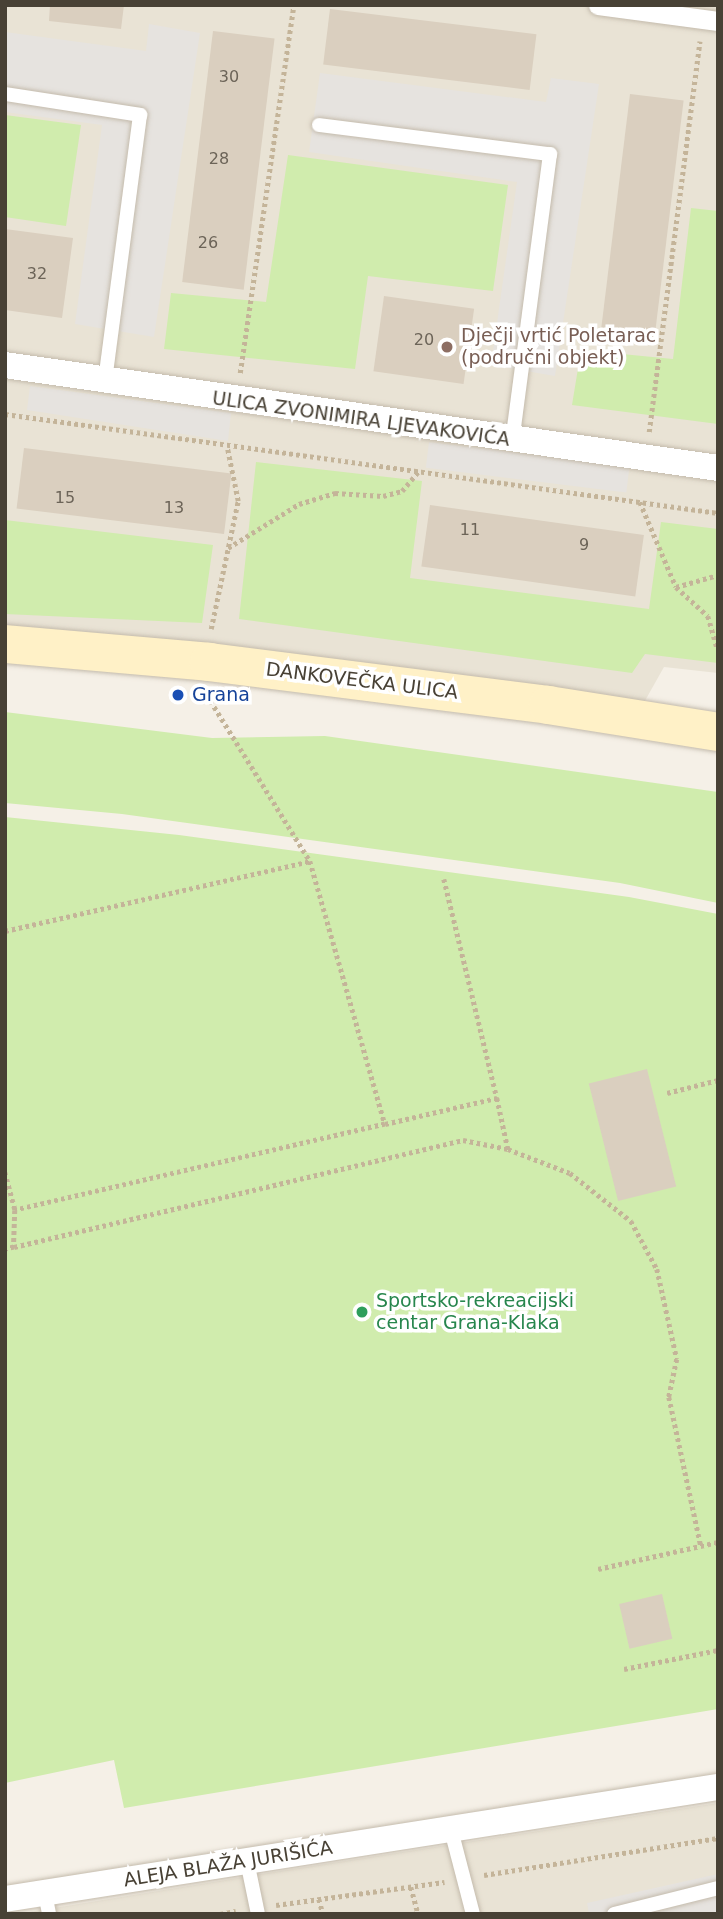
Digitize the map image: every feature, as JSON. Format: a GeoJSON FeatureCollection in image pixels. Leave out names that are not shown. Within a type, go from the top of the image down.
{"type":"FeatureCollection","features":[{"type":"Feature","properties":{"kind":"main road","name":"DANKOVEČKA ULICA"},"geometry":{"type":"LineString","coordinates":[[5,645],[209,662],[548,705],[718,732]]}},
{"type":"Feature","properties":{"kind":"street"},"geometry":{"type":"LineString","coordinates":[[598,5],[710,20]]}},
{"type":"Feature","properties":{"kind":"street","name":"ULICA ZVONIMIRA LJEVAKOVIĆA"},"geometry":{"type":"LineString","coordinates":[[5,365],[512,441],[718,468]]}},
{"type":"Feature","properties":{"kind":"street","name":"ALEJA BLAŽA JURIŠIĆA"},"geometry":{"type":"LineString","coordinates":[[5,1899],[47,1903],[247,1861],[450,1826],[718,1787]]}},
{"type":"Feature","properties":{"kind":"lane"},"geometry":{"type":"LineString","coordinates":[[5,94],[140,115],[105,380]]}},
{"type":"Feature","properties":{"kind":"lane"},"geometry":{"type":"LineString","coordinates":[[319,125],[550,154],[512,441]]}},
{"type":"Feature","properties":{"kind":"lane"},"geometry":{"type":"LineString","coordinates":[[450,1826],[472,1914]]}},
{"type":"Feature","properties":{"kind":"lane"},"geometry":{"type":"LineString","coordinates":[[247,1861],[258,1914]]}},
{"type":"Feature","properties":{"kind":"lane"},"geometry":{"type":"LineString","coordinates":[[614,1914],[718,1888]]}},
{"type":"Feature","properties":{"kind":"path"},"geometry":{"type":"LineString","coordinates":[[239,381],[294,5]]}},
{"type":"Feature","properties":{"kind":"path"},"geometry":{"type":"LineString","coordinates":[[648,440],[710,20]]}},
{"type":"Feature","properties":{"kind":"path"},"geometry":{"type":"LineString","coordinates":[[5,414],[718,513]]}},
{"type":"Feature","properties":{"kind":"path"},"geometry":{"type":"LineString","coordinates":[[210,640],[218,583],[238,501],[227,446]]}},
{"type":"Feature","properties":{"kind":"path"},"geometry":{"type":"LineString","coordinates":[[228,548],[299,505],[335,493],[383,496],[402,491],[419,471]]}},
{"type":"Feature","properties":{"kind":"path"},"geometry":{"type":"LineString","coordinates":[[639,501],[676,587],[708,616],[718,650]]}},
{"type":"Feature","properties":{"kind":"path"},"geometry":{"type":"LineString","coordinates":[[676,587],[718,575]]}},
{"type":"Feature","properties":{"kind":"path"},"geometry":{"type":"LineString","coordinates":[[208,687],[207,695],[310,861],[385,1124]]}},
{"type":"Feature","properties":{"kind":"path"},"geometry":{"type":"LineString","coordinates":[[5,931],[310,861]]}},
{"type":"Feature","properties":{"kind":"path"},"geometry":{"type":"LineString","coordinates":[[444,879],[508,1149]]}},
{"type":"Feature","properties":{"kind":"path"},"geometry":{"type":"LineString","coordinates":[[667,1093],[718,1080]]}},
{"type":"Feature","properties":{"kind":"path"},"geometry":{"type":"LineString","coordinates":[[15,1210],[497,1098]]}},
{"type":"Feature","properties":{"kind":"path"},"geometry":{"type":"LineString","coordinates":[[5,1249],[463,1140],[508,1149],[570,1173],[631,1221],[657,1269],[677,1359],[669,1397],[701,1546]]}},
{"type":"Feature","properties":{"kind":"path"},"geometry":{"type":"LineString","coordinates":[[5,1172],[15,1210],[14,1247]]}},
{"type":"Feature","properties":{"kind":"path"},"geometry":{"type":"LineString","coordinates":[[598,1569],[718,1542]]}},
{"type":"Feature","properties":{"kind":"path"},"geometry":{"type":"LineString","coordinates":[[624,1669],[718,1650]]}},
{"type":"Feature","properties":{"kind":"path"},"geometry":{"type":"LineString","coordinates":[[411,1887],[418,1914]]}},
{"type":"Feature","properties":{"kind":"path"},"geometry":{"type":"LineString","coordinates":[[320,1899],[323,1914]]}},
{"type":"Feature","properties":{"kind":"shaded area"},"geometry":{"type":"Polygon","coordinates":[[[5,5],[718,5],[718,673],[664,667],[642,706],[5,632],[5,5]]]}},
{"type":"Feature","properties":{"kind":"shaded area"},"geometry":{"type":"Polygon","coordinates":[[[149,24],[200,33],[154,337],[75,324],[102,125],[5,112],[5,32],[146,51],[149,24]]]}},
{"type":"Feature","properties":{"kind":"shaded area"},"geometry":{"type":"Polygon","coordinates":[[[320,73],[546,102],[551,78],[599,84],[555,376],[491,365],[517,182],[309,152],[320,73]]]}},
{"type":"Feature","properties":{"kind":"shaded area"},"geometry":{"type":"Polygon","coordinates":[[[30,386],[231,413],[228,441],[27,410],[30,386]]]}},
{"type":"Feature","properties":{"kind":"shaded area"},"geometry":{"type":"Polygon","coordinates":[[[429,442],[629,467],[626,492],[426,468],[429,442]]]}},
{"type":"Feature","properties":{"kind":"shaded area"},"geometry":{"type":"Polygon","coordinates":[[[718,1803],[718,1914],[17,1914],[274,1872],[718,1803]]]}},
{"type":"Feature","properties":{"kind":"shaded area"},"geometry":{"type":"Polygon","coordinates":[[[718,1874],[718,1914],[589,1914],[587,1903],[718,1874]]]}},
{"type":"Feature","properties":{"kind":"green space"},"geometry":{"type":"Polygon","coordinates":[[[5,115],[81,125],[66,226],[5,217],[5,115]]]}},
{"type":"Feature","properties":{"kind":"green space"},"geometry":{"type":"Polygon","coordinates":[[[288,155],[508,185],[493,291],[368,276],[355,369],[164,349],[171,293],[266,302],[288,155]]]}},
{"type":"Feature","properties":{"kind":"green space"},"geometry":{"type":"Polygon","coordinates":[[[691,208],[718,211],[718,424],[572,405],[581,350],[673,359],[691,208]]]}},
{"type":"Feature","properties":{"kind":"green space"},"geometry":{"type":"Polygon","coordinates":[[[256,462],[422,481],[410,578],[649,609],[661,522],[718,529],[718,663],[645,654],[632,673],[239,619],[256,462]]]}},
{"type":"Feature","properties":{"kind":"green space"},"geometry":{"type":"Polygon","coordinates":[[[5,520],[213,545],[202,623],[5,614],[5,520]]]}},
{"type":"Feature","properties":{"kind":"green space"},"geometry":{"type":"Polygon","coordinates":[[[5,712],[212,738],[325,736],[718,792],[718,903],[620,883],[122,814],[5,803],[5,712]]]}},
{"type":"Feature","properties":{"kind":"green space","name":"Sportsko-rekreacijski centar Grana-Klaka"},"geometry":{"type":"Polygon","coordinates":[[[5,817],[179,835],[629,897],[718,914],[718,1709],[124,1808],[114,1760],[5,1783],[5,817]]]}},
{"type":"Feature","properties":{"kind":"building"},"geometry":{"type":"Polygon","coordinates":[[[50,5],[124,5],[121,29],[49,21],[50,5]]]}},
{"type":"Feature","properties":{"kind":"building"},"geometry":{"type":"Polygon","coordinates":[[[330,9],[536,34],[530,90],[323,65],[330,9]]]}},
{"type":"Feature","properties":{"kind":"building"},"geometry":{"type":"Polygon","coordinates":[[[213,31],[275,39],[244,290],[182,282],[213,31]]]}},
{"type":"Feature","properties":{"kind":"building"},"geometry":{"type":"Polygon","coordinates":[[[630,94],[684,101],[654,345],[600,338],[630,94]]]}},
{"type":"Feature","properties":{"kind":"building"},"geometry":{"type":"Polygon","coordinates":[[[5,229],[73,238],[62,318],[5,310],[5,229]]]}},
{"type":"Feature","properties":{"kind":"building"},"geometry":{"type":"Polygon","coordinates":[[[384,296],[474,309],[464,384],[373,371],[384,296]]]}},
{"type":"Feature","properties":{"kind":"building"},"geometry":{"type":"Polygon","coordinates":[[[24,448],[231,473],[224,534],[17,509],[24,448]]]}},
{"type":"Feature","properties":{"kind":"building"},"geometry":{"type":"Polygon","coordinates":[[[430,505],[644,535],[635,596],[421,566],[430,505]]]}},
{"type":"Feature","properties":{"kind":"building"},"geometry":{"type":"Polygon","coordinates":[[[647,1069],[676,1186],[618,1201],[589,1084],[647,1069]]]}},
{"type":"Feature","properties":{"kind":"building"},"geometry":{"type":"Polygon","coordinates":[[[662,1594],[672,1639],[629,1649],[619,1604],[662,1594]]]}},
{"type":"Feature","properties":{"kind":"place","name":"Dječji vrtić Poletarac (područni objekt)"},"geometry":{"type":"Point","coordinates":[447,347]}},
{"type":"Feature","properties":{"kind":"place","name":"Grana"},"geometry":{"type":"Point","coordinates":[178,695]}},
{"type":"Feature","properties":{"kind":"place","name":"Sportsko-rekreacijski centar Grana-Klaka"},"geometry":{"type":"Point","coordinates":[362,1312]}}]}
